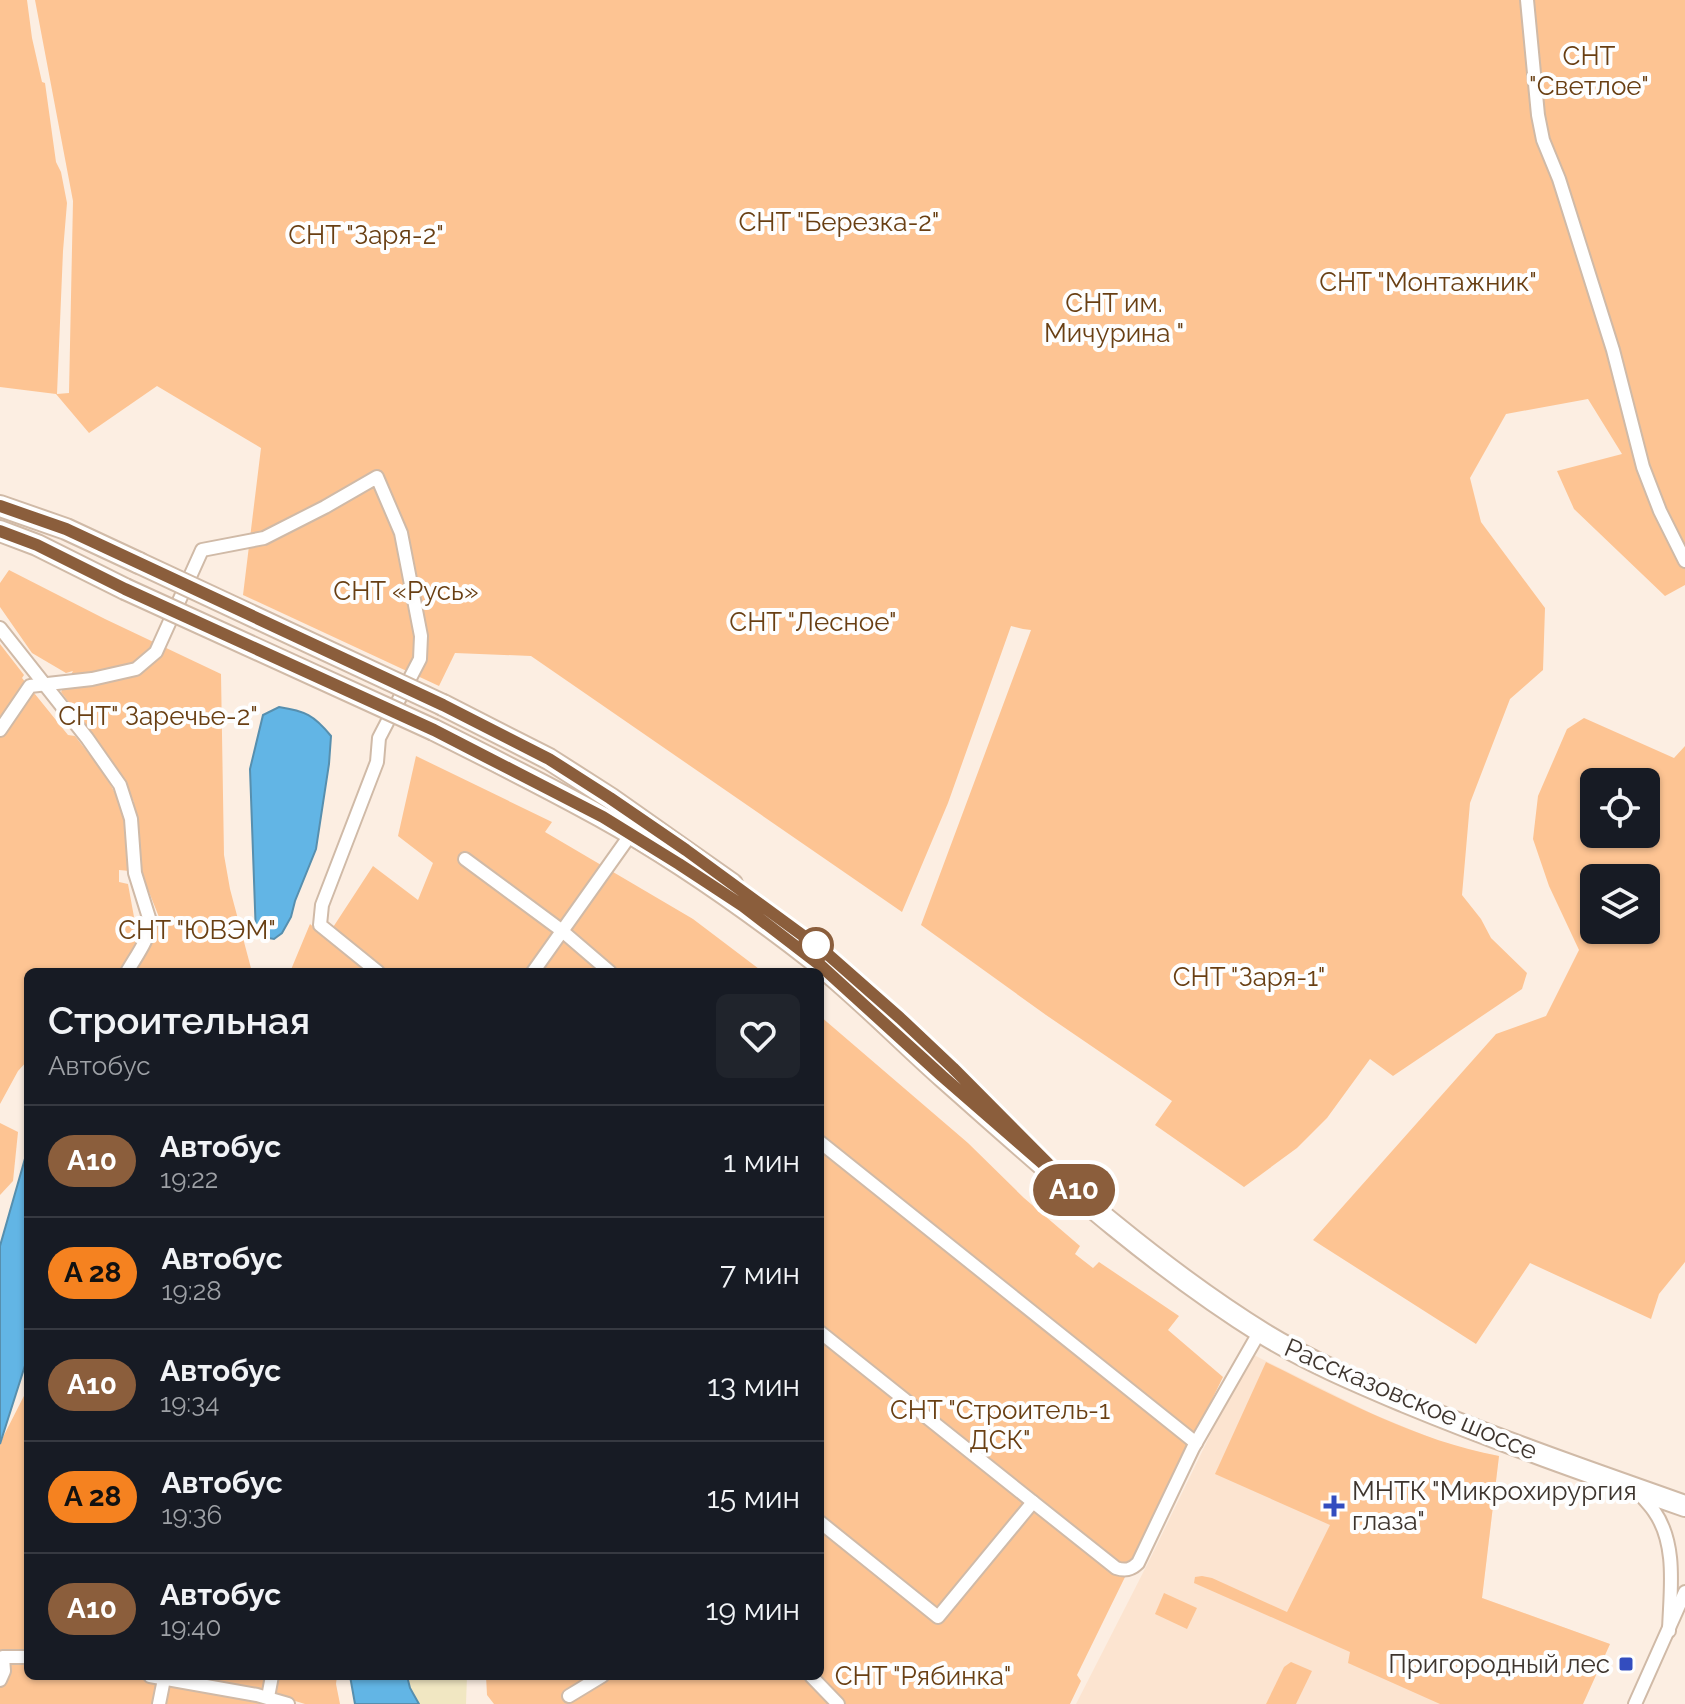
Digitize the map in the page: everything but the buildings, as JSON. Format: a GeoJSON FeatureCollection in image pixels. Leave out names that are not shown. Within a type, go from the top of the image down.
{"type":"FeatureCollection","features":[{"type":"Feature","properties":{"kind":"main road","name":"Рассказовское шоссе"},"geometry":{"type":"LineString","coordinates":[[0,506],[66,529],[443,705],[549,759],[686,850],[824,951],[953,1068],[1080,1196]]}},
{"type":"Feature","properties":{"kind":"main road","name":"Рассказовское шоссе"},"geometry":{"type":"LineString","coordinates":[[0,531],[37,545],[125,589],[434,730],[547,788],[631,834],[743,906],[823,968]]}},
{"type":"Feature","properties":{"kind":"main road","name":"Рассказовское шоссе"},"geometry":{"type":"LineString","coordinates":[[824,969],[942,1076],[1146,1251],[1204,1295],[1260,1331],[1366,1385],[1438,1415],[1531,1452],[1685,1506]]}},
{"type":"Feature","properties":{"kind":"street"},"geometry":{"type":"LineString","coordinates":[[1527,0],[1543,140],[1559,179],[1613,350],[1643,467],[1660,511],[1685,561]]}},
{"type":"Feature","properties":{"kind":"street"},"geometry":{"type":"LineString","coordinates":[[0,730],[30,686],[92,679],[136,669],[156,652],[202,550],[264,538],[377,477],[401,533],[421,636],[420,659],[379,738],[377,762],[322,905],[320,925],[373,968]]}},
{"type":"Feature","properties":{"kind":"street"},"geometry":{"type":"LineString","coordinates":[[0,628],[112,771],[129,808],[135,873],[150,921],[146,939],[129,968]]}},
{"type":"Feature","properties":{"kind":"street"},"geometry":{"type":"LineString","coordinates":[[536,968],[631,834]]}},
{"type":"Feature","properties":{"kind":"street"},"geometry":{"type":"LineString","coordinates":[[465,859],[561,930],[605,968]]}},
{"type":"Feature","properties":{"kind":"street"},"geometry":{"type":"LineString","coordinates":[[824,1145],[1196,1443]]}},
{"type":"Feature","properties":{"kind":"street"},"geometry":{"type":"LineString","coordinates":[[824,1335],[1111,1564],[1126,1570],[1138,1563],[1196,1443],[1260,1331]]}},
{"type":"Feature","properties":{"kind":"street"},"geometry":{"type":"LineString","coordinates":[[1634,1488],[1656,1512],[1670,1555],[1669,1631]]}},
{"type":"Feature","properties":{"kind":"street"},"geometry":{"type":"LineString","coordinates":[[824,1525],[938,1617],[1033,1502]]}},
{"type":"Feature","properties":{"kind":"street"},"geometry":{"type":"LineString","coordinates":[[1635,1704],[1685,1592]]}},
{"type":"Feature","properties":{"kind":"street"},"geometry":{"type":"LineString","coordinates":[[0,1680],[4,1671],[3,1657],[24,1657]]}},
{"type":"Feature","properties":{"kind":"street"},"geometry":{"type":"LineString","coordinates":[[159,1704],[171,1680]]}},
{"type":"Feature","properties":{"kind":"street"},"geometry":{"type":"LineString","coordinates":[[177,1680],[268,1697],[288,1704]]}},
{"type":"Feature","properties":{"kind":"street"},"geometry":{"type":"LineString","coordinates":[[268,1697],[271,1680]]}},
{"type":"Feature","properties":{"kind":"street"},"geometry":{"type":"LineString","coordinates":[[569,1696],[595,1680]]}},
{"type":"Feature","properties":{"kind":"street"},"geometry":{"type":"LineString","coordinates":[[815,1680],[838,1704]]}},
{"type":"Feature","properties":{"kind":"shaded area","name":"МНТК \"Микрохирургия глаза\""},"geometry":{"type":"Polygon","coordinates":[[[1250,1353],[1373,1414],[1436,1440],[1499,1456],[1482,1598],[1610,1644],[1583,1704],[1076,1704],[1250,1353]]]}},
{"type":"Feature","properties":{"kind":"green space"},"geometry":{"type":"Polygon","coordinates":[[[0,0],[27,0],[32,38],[42,82],[45,83],[56,162],[67,203],[57,394],[69,393],[73,201],[35,0],[1685,0],[1685,585],[1665,596],[1574,509],[1557,471],[1622,454],[1588,399],[1506,414],[1470,478],[1481,522],[1545,608],[1543,670],[1510,699],[1470,803],[1462,895],[1491,938],[1527,973],[1522,989],[1393,1076],[1370,1059],[1327,1118],[1297,1148],[1244,1187],[1155,1125],[1172,1101],[921,925],[1031,630],[1011,626],[948,803],[902,912],[531,656],[455,653],[439,686],[243,595],[261,448],[157,386],[89,433],[56,394],[0,387],[0,0]]]}},
{"type":"Feature","properties":{"kind":"green space","name":"СНТ\" Заречье-2\""},"geometry":{"type":"Polygon","coordinates":[[[9,570],[221,674],[224,855],[251,968],[135,968],[152,940],[159,917],[141,872],[119,870],[119,882],[128,884],[138,939],[121,968],[24,968],[24,1064],[0,1104],[0,644],[24,675],[22,678],[68,735],[75,736],[94,761],[120,804],[134,802],[110,759],[61,692],[73,671],[66,673],[32,653],[0,607],[0,583],[9,570]]]}},
{"type":"Feature","properties":{"kind":"green space"},"geometry":{"type":"Polygon","coordinates":[[[1584,718],[1674,758],[1685,746],[1685,1262],[1659,1294],[1651,1319],[1530,1263],[1476,1344],[1313,1240],[1496,1034],[1546,1016],[1579,950],[1549,886],[1533,839],[1538,796],[1567,729],[1584,718]]]}},
{"type":"Feature","properties":{"kind":"green space"},"geometry":{"type":"Polygon","coordinates":[[[416,756],[552,822],[545,832],[693,919],[758,968],[292,968],[310,924],[326,938],[373,866],[418,900],[433,863],[398,836],[416,756]]]}},
{"type":"Feature","properties":{"kind":"green space","name":"СНТ \"Строитель-1 ДСК\""},"geometry":{"type":"Polygon","coordinates":[[[824,1019],[968,1143],[1024,1198],[1080,1246],[1075,1254],[1093,1268],[1099,1262],[1179,1316],[1168,1330],[1223,1377],[1077,1675],[1081,1681],[1070,1704],[494,1704],[487,1695],[486,1680],[824,1680],[824,1019]]]}},
{"type":"Feature","properties":{"kind":"green space"},"geometry":{"type":"Polygon","coordinates":[[[0,1123],[18,1132],[13,1181],[0,1195],[0,1123]]]}},
{"type":"Feature","properties":{"kind":"green space","name":"МНТК \"Микрохирургия глаза\""},"geometry":{"type":"Polygon","coordinates":[[[1266,1362],[1408,1429],[1499,1456],[1482,1598],[1610,1644],[1583,1704],[1440,1704],[1348,1663],[1350,1652],[1194,1583],[1195,1577],[1212,1578],[1287,1612],[1330,1525],[1215,1474],[1266,1362]]]}},
{"type":"Feature","properties":{"kind":"green space"},"geometry":{"type":"Polygon","coordinates":[[[24,1396],[24,1653],[0,1652],[0,1443],[24,1396]]]}},
{"type":"Feature","properties":{"kind":"green space"},"geometry":{"type":"Polygon","coordinates":[[[1164,1593],[1197,1608],[1187,1629],[1155,1614],[1164,1593]]]}},
{"type":"Feature","properties":{"kind":"green space"},"geometry":{"type":"Polygon","coordinates":[[[0,1659],[24,1660],[24,1680],[163,1680],[277,1704],[0,1704],[0,1659]]]}},
{"type":"Feature","properties":{"kind":"green space"},"geometry":{"type":"Polygon","coordinates":[[[1291,1662],[1312,1671],[1296,1704],[1266,1704],[1284,1667],[1291,1662]]]}},
{"type":"Feature","properties":{"kind":"green space"},"geometry":{"type":"Polygon","coordinates":[[[207,1680],[336,1680],[340,1704],[305,1704],[259,1690],[207,1680]]]}},
{"type":"Feature","properties":{"kind":"sand"},"geometry":{"type":"Polygon","coordinates":[[[408,1680],[467,1680],[466,1704],[419,1704],[408,1680]]]}},
{"type":"Feature","properties":{"kind":"water"},"geometry":{"type":"Polygon","coordinates":[[[279,707],[308,715],[331,736],[316,849],[291,917],[282,933],[274,939],[256,936],[250,769],[263,715],[279,707]]]}},
{"type":"Feature","properties":{"kind":"water"},"geometry":{"type":"Polygon","coordinates":[[[24,1162],[24,1369],[0,1444],[0,1246],[24,1162]]]}},
{"type":"Feature","properties":{"kind":"water"},"geometry":{"type":"Polygon","coordinates":[[[351,1680],[408,1680],[419,1704],[355,1704],[351,1680]]]}},
{"type":"Feature","properties":{"kind":"bus line","name":"А10"},"geometry":{"type":"LineString","coordinates":[[0,506],[66,529],[443,705],[549,759],[686,850],[824,951],[953,1068],[1080,1196],[824,969]]}},
{"type":"Feature","properties":{"kind":"bus line","name":"А10"},"geometry":{"type":"LineString","coordinates":[[0,531],[37,545],[125,589],[434,730],[603,817],[743,906],[823,968]]}},
{"type":"Feature","properties":{"kind":"place","name":"МНТК \"Микрохирургия глаза\""},"geometry":{"type":"Point","coordinates":[1334,1506]}},
{"type":"Feature","properties":{"kind":"place","name":"Пригородный лес"},"geometry":{"type":"Point","coordinates":[1626,1664]}},
{"type":"Feature","properties":{"kind":"park label","name":"СНТ \"Светлое\""},"geometry":{"type":"Point","coordinates":[1589,71]}},
{"type":"Feature","properties":{"kind":"park label","name":"СНТ \"Березка-2\""},"geometry":{"type":"Point","coordinates":[839,222]}},
{"type":"Feature","properties":{"kind":"park label","name":"СНТ \"Заря-2\""},"geometry":{"type":"Point","coordinates":[366,235]}},
{"type":"Feature","properties":{"kind":"park label","name":"СНТ \"Монтажник\""},"geometry":{"type":"Point","coordinates":[1428,282]}},
{"type":"Feature","properties":{"kind":"park label","name":"СНТ им. Мичурина \""},"geometry":{"type":"Point","coordinates":[1114,318]}},
{"type":"Feature","properties":{"kind":"park label","name":"СНТ «Русь»"},"geometry":{"type":"Point","coordinates":[406,591]}},
{"type":"Feature","properties":{"kind":"park label","name":"СНТ \"Лесное\""},"geometry":{"type":"Point","coordinates":[813,622]}},
{"type":"Feature","properties":{"kind":"park label","name":"СНТ \"ЮВЭМ\""},"geometry":{"type":"Point","coordinates":[197,930]}},
{"type":"Feature","properties":{"kind":"park label","name":"СНТ \"Заря-1\""},"geometry":{"type":"Point","coordinates":[1249,977]}},
{"type":"Feature","properties":{"kind":"park label","name":"СНТ \"Рябинка\""},"geometry":{"type":"Point","coordinates":[923,1676]}}]}
